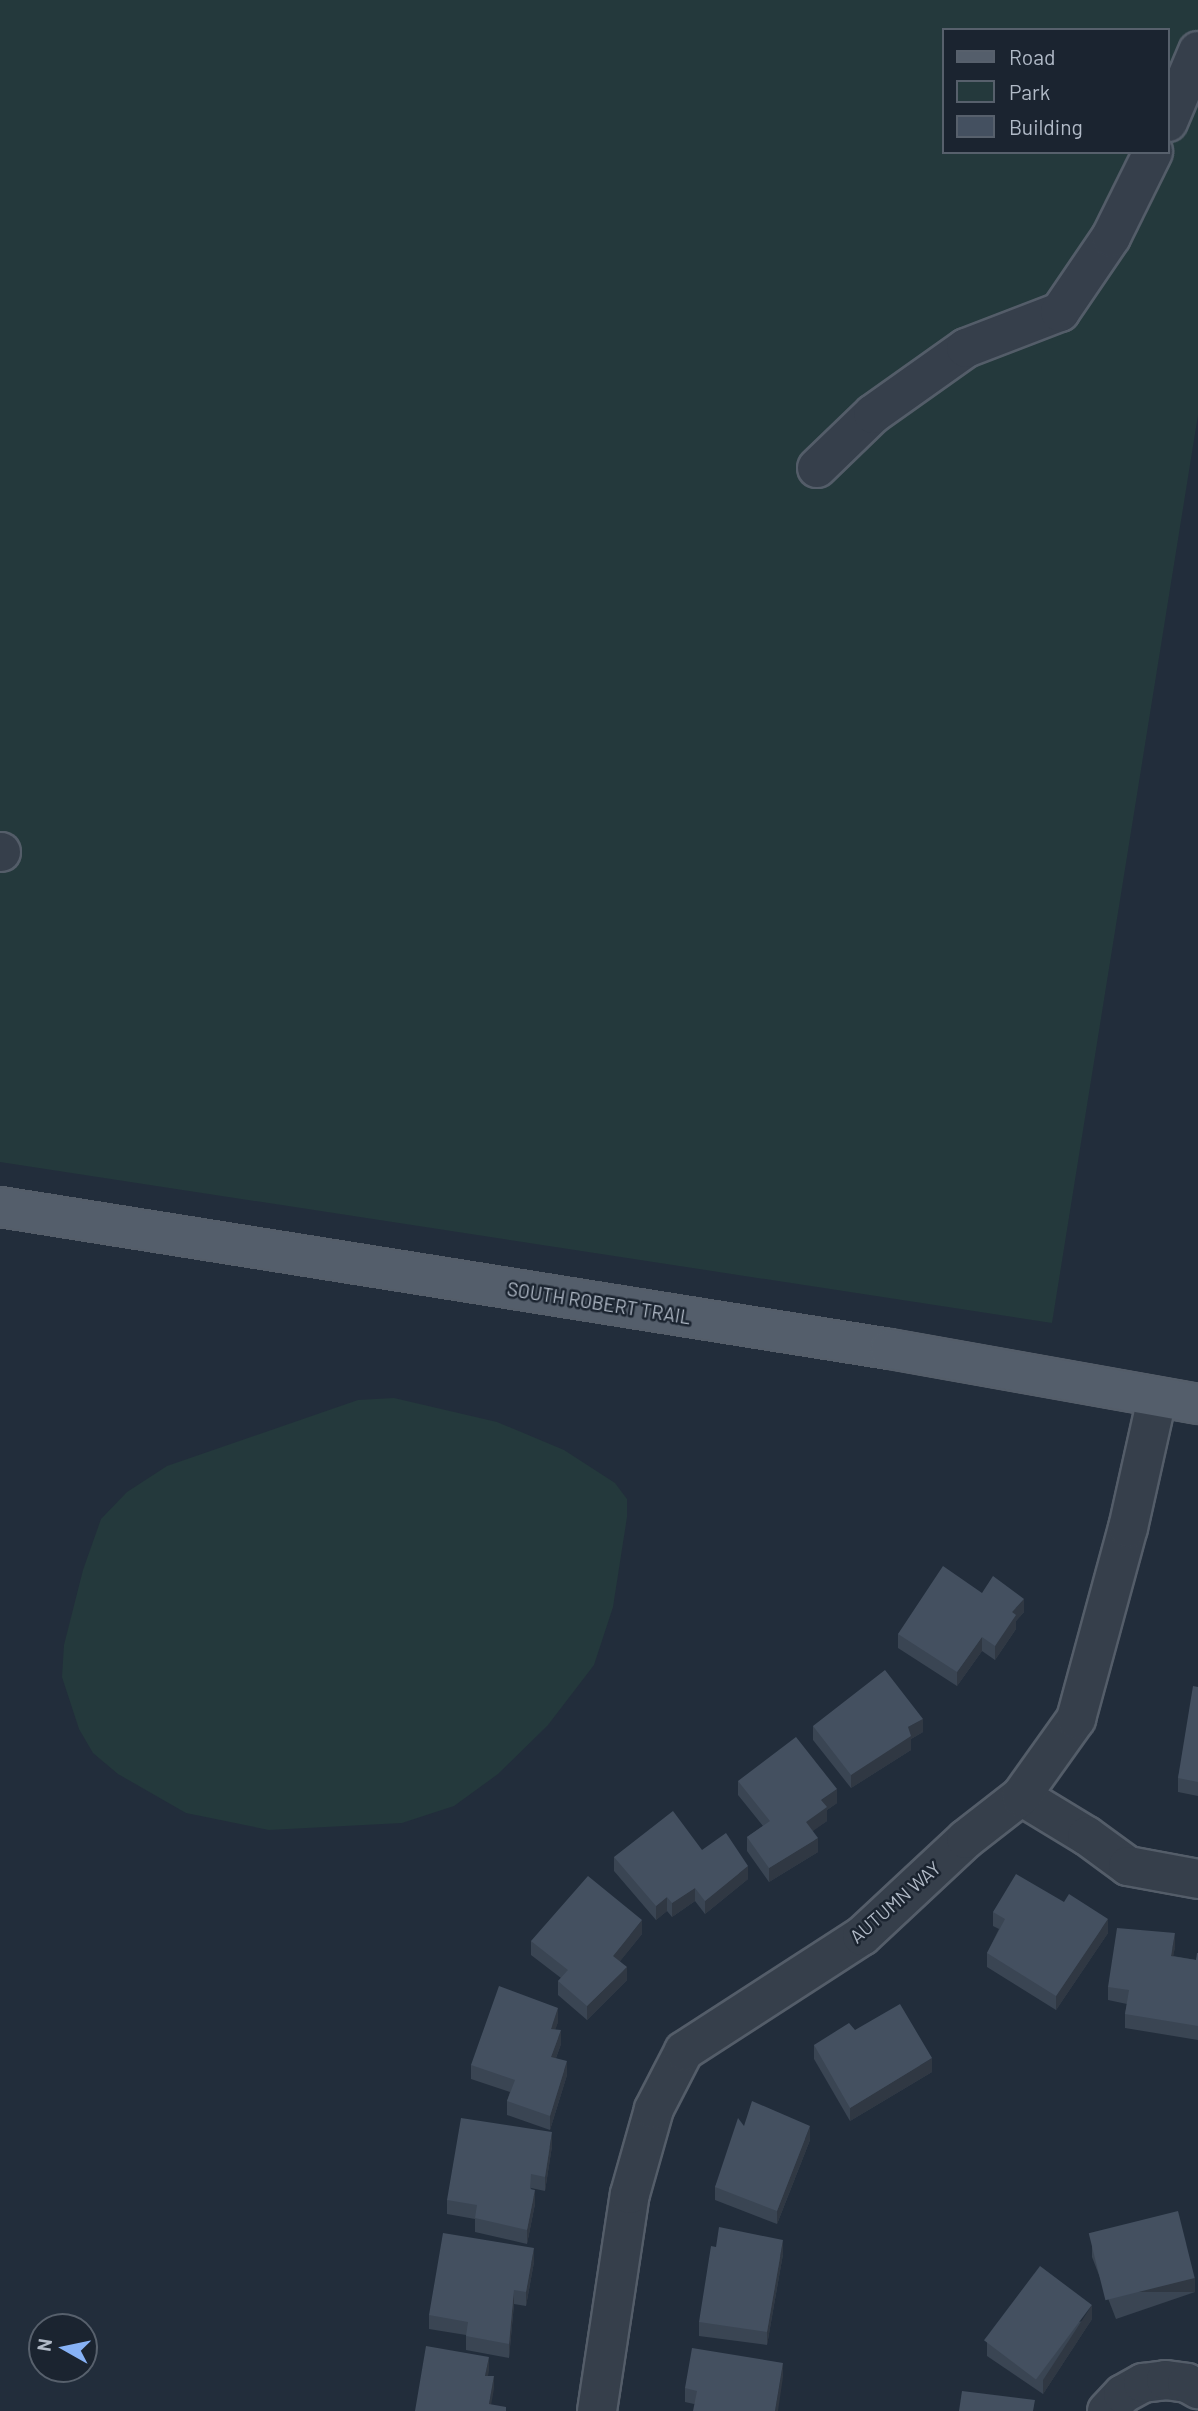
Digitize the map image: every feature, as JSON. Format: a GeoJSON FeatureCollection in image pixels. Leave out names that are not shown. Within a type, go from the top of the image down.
{"type":"FeatureCollection","features":[{"type":"Feature","properties":{"kind":"main road","name":"SOUTH ROBERT TRAIL"},"geometry":{"type":"LineString","coordinates":[[0,1207],[890,1349],[1198,1404]]}},
{"type":"Feature","properties":{"kind":"street"},"geometry":{"type":"LineString","coordinates":[[1170,116],[1198,51]]}},
{"type":"Feature","properties":{"kind":"street"},"geometry":{"type":"LineString","coordinates":[[817,468],[873,414],[966,348],[1060,312],[1111,237],[1152,154]]}},
{"type":"Feature","properties":{"kind":"street","name":"AUTUMN WAY"},"geometry":{"type":"LineString","coordinates":[[597,2411],[630,2194],[653,2109],[684,2051],[862,1936],[966,1839],[1021,1796],[1076,1719],[1128,1528],[1157,1398]]}},
{"type":"Feature","properties":{"kind":"street"},"geometry":{"type":"LineString","coordinates":[[1021,1796],[1087,1836],[1128,1866],[1198,1879]]}},
{"type":"Feature","properties":{"kind":"street"},"geometry":{"type":"LineString","coordinates":[[1107,2411],[1123,2394],[1143,2383],[1166,2380],[1198,2389]]}},
{"type":"Feature","properties":{"kind":"green space"},"geometry":{"type":"Polygon","coordinates":[[[0,0],[1198,0],[1198,415],[1052,1323],[0,1162],[0,0]]]}},
{"type":"Feature","properties":{"kind":"green space"},"geometry":{"type":"Polygon","coordinates":[[[394,1398],[497,1422],[564,1450],[615,1483],[627,1499],[627,1517],[613,1607],[594,1665],[548,1725],[498,1774],[454,1806],[402,1823],[269,1830],[186,1813],[118,1774],[93,1753],[79,1729],[62,1677],[64,1645],[83,1570],[101,1519],[127,1492],[167,1466],[358,1400],[394,1398]]]}},
{"type":"Feature","properties":{"kind":"building"},"geometry":{"type":"Polygon","coordinates":[[[943,1566],[982,1593],[993,1576],[1024,1599],[1012,1612],[1016,1615],[995,1646],[982,1637],[957,1672],[898,1634],[943,1566]]]}},
{"type":"Feature","properties":{"kind":"building"},"geometry":{"type":"Polygon","coordinates":[[[885,1670],[923,1719],[908,1727],[911,1736],[851,1775],[813,1726],[885,1670]]]}},
{"type":"Feature","properties":{"kind":"building"},"geometry":{"type":"Polygon","coordinates":[[[1193,1686],[1198,1687],[1198,1782],[1178,1778],[1193,1686]]]}},
{"type":"Feature","properties":{"kind":"building"},"geometry":{"type":"Polygon","coordinates":[[[796,1737],[837,1789],[821,1800],[827,1807],[806,1822],[818,1838],[769,1868],[747,1837],[770,1821],[738,1781],[796,1737]]]}},
{"type":"Feature","properties":{"kind":"building"},"geometry":{"type":"Polygon","coordinates":[[[673,1811],[702,1850],[726,1833],[748,1866],[705,1901],[695,1888],[672,1903],[667,1897],[656,1906],[614,1857],[673,1811]]]}},
{"type":"Feature","properties":{"kind":"building"},"geometry":{"type":"Polygon","coordinates":[[[1016,1874],[1064,1902],[1069,1894],[1108,1919],[1056,1996],[987,1953],[1005,1919],[993,1912],[1016,1874]]]}},
{"type":"Feature","properties":{"kind":"building"},"geometry":{"type":"Polygon","coordinates":[[[588,1876],[642,1920],[613,1956],[627,1967],[587,2006],[558,1981],[568,1970],[531,1941],[588,1876]]]}},
{"type":"Feature","properties":{"kind":"building"},"geometry":{"type":"Polygon","coordinates":[[[1117,1928],[1175,1933],[1171,1956],[1196,1960],[1198,1953],[1198,2026],[1125,2014],[1129,1990],[1108,1987],[1117,1928]]]}},
{"type":"Feature","properties":{"kind":"building"},"geometry":{"type":"Polygon","coordinates":[[[499,1986],[558,2008],[551,2029],[561,2030],[551,2057],[567,2061],[550,2116],[507,2101],[515,2080],[471,2065],[499,1986]]]}},
{"type":"Feature","properties":{"kind":"building"},"geometry":{"type":"Polygon","coordinates":[[[900,2004],[932,2058],[850,2108],[814,2045],[849,2023],[855,2030],[900,2004]]]}},
{"type":"Feature","properties":{"kind":"building"},"geometry":{"type":"Polygon","coordinates":[[[752,2101],[810,2126],[777,2211],[715,2187],[738,2118],[744,2126],[752,2101]]]}},
{"type":"Feature","properties":{"kind":"building"},"geometry":{"type":"Polygon","coordinates":[[[461,2118],[552,2132],[545,2177],[531,2174],[530,2189],[535,2190],[527,2230],[475,2218],[477,2205],[447,2200],[461,2118]]]}},
{"type":"Feature","properties":{"kind":"building"},"geometry":{"type":"Polygon","coordinates":[[[1178,2211],[1195,2278],[1105,2300],[1089,2233],[1178,2211]]]}},
{"type":"Feature","properties":{"kind":"building"},"geometry":{"type":"Polygon","coordinates":[[[719,2227],[783,2240],[767,2332],[699,2322],[711,2246],[716,2247],[719,2227]]]}},
{"type":"Feature","properties":{"kind":"building"},"geometry":{"type":"Polygon","coordinates":[[[443,2233],[534,2248],[526,2292],[514,2290],[509,2344],[466,2336],[468,2322],[429,2315],[443,2233]]]}},
{"type":"Feature","properties":{"kind":"building"},"geometry":{"type":"Polygon","coordinates":[[[1040,2266],[1092,2305],[1036,2379],[984,2340],[1040,2266]]]}},
{"type":"Feature","properties":{"kind":"building"},"geometry":{"type":"Polygon","coordinates":[[[426,2346],[489,2357],[485,2376],[494,2376],[489,2404],[506,2407],[506,2411],[415,2411],[426,2346]]]}},
{"type":"Feature","properties":{"kind":"building"},"geometry":{"type":"Polygon","coordinates":[[[692,2348],[783,2363],[775,2411],[693,2411],[697,2391],[685,2388],[692,2348]]]}},
{"type":"Feature","properties":{"kind":"building"},"geometry":{"type":"Polygon","coordinates":[[[962,2391],[1035,2400],[1033,2411],[959,2411],[962,2391]]]}}]}
